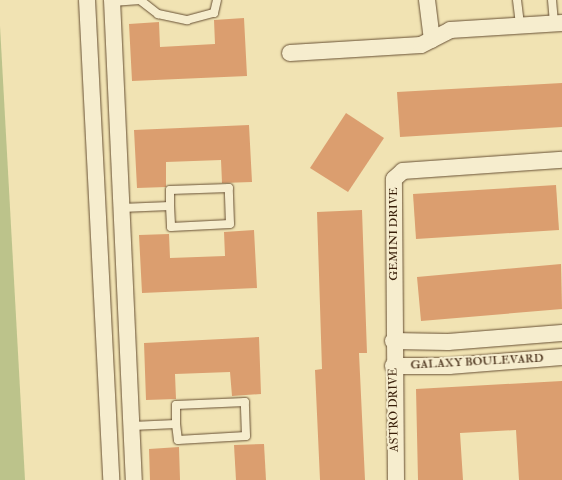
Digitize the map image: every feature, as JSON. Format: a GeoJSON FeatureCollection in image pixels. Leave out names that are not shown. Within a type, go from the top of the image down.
{"type":"FeatureCollection","features":[{"type":"Feature","properties":{"kind":"street"},"geometry":{"type":"LineString","coordinates":[[427,0],[432,40]]}},
{"type":"Feature","properties":{"kind":"street"},"geometry":{"type":"LineString","coordinates":[[111,480],[87,1],[112,1],[134,480]]}},
{"type":"Feature","properties":{"kind":"street"},"geometry":{"type":"LineString","coordinates":[[290,53],[421,45],[450,30],[558,24]]}},
{"type":"Feature","properties":{"kind":"street"},"geometry":{"type":"LineString","coordinates":[[91,82],[116,82]]}},
{"type":"Feature","properties":{"kind":"street","name":"GEMINI DRIVE"},"geometry":{"type":"LineString","coordinates":[[393,341],[394,179],[403,171],[562,160]]}},
{"type":"Feature","properties":{"kind":"street"},"geometry":{"type":"LineString","coordinates":[[97,209],[122,208]]}},
{"type":"Feature","properties":{"kind":"street"},"geometry":{"type":"LineString","coordinates":[[102,302],[126,302]]}},
{"type":"Feature","properties":{"kind":"street","name":"GALAXY BOULEVARD"},"geometry":{"type":"LineString","coordinates":[[393,341],[448,342],[562,333]]}},
{"type":"Feature","properties":{"kind":"street","name":"ASTRO DRIVE"},"geometry":{"type":"LineString","coordinates":[[393,341],[392,366],[396,480]]}},
{"type":"Feature","properties":{"kind":"street","name":"GALAXY BOULEVARD"},"geometry":{"type":"LineString","coordinates":[[392,366],[448,366],[562,357]]}},
{"type":"Feature","properties":{"kind":"street"},"geometry":{"type":"LineString","coordinates":[[108,413],[131,420]]}},
{"type":"Feature","properties":{"kind":"lane"},"geometry":{"type":"LineString","coordinates":[[112,1],[140,0],[158,14],[187,20],[214,13],[217,0]]}},
{"type":"Feature","properties":{"kind":"lane"},"geometry":{"type":"LineString","coordinates":[[517,0],[520,26]]}},
{"type":"Feature","properties":{"kind":"lane"},"geometry":{"type":"LineString","coordinates":[[552,0],[558,24]]}},
{"type":"Feature","properties":{"kind":"lane"},"geometry":{"type":"LineString","coordinates":[[229,188],[230,224],[171,227],[170,206],[170,190],[229,188]]}},
{"type":"Feature","properties":{"kind":"lane"},"geometry":{"type":"LineString","coordinates":[[122,208],[170,206]]}},
{"type":"Feature","properties":{"kind":"lane"},"geometry":{"type":"LineString","coordinates":[[245,402],[246,436],[178,440],[176,424],[176,406],[245,402]]}},
{"type":"Feature","properties":{"kind":"lane"},"geometry":{"type":"LineString","coordinates":[[131,420],[176,424]]}},
{"type":"Feature","properties":{"kind":"green space"},"geometry":{"type":"Polygon","coordinates":[[[0,26],[25,480],[0,480],[0,26]]]}},
{"type":"Feature","properties":{"kind":"building"},"geometry":{"type":"Polygon","coordinates":[[[244,18],[247,76],[132,81],[129,24],[159,22],[160,47],[215,44],[214,20],[244,18]]]}},
{"type":"Feature","properties":{"kind":"building"},"geometry":{"type":"Polygon","coordinates":[[[562,83],[562,127],[400,137],[397,92],[562,83]]]}},
{"type":"Feature","properties":{"kind":"building"},"geometry":{"type":"Polygon","coordinates":[[[346,113],[384,138],[348,192],[310,168],[346,113]]]}},
{"type":"Feature","properties":{"kind":"building"},"geometry":{"type":"Polygon","coordinates":[[[249,125],[252,182],[222,183],[221,160],[166,162],[166,187],[137,188],[134,130],[249,125]]]}},
{"type":"Feature","properties":{"kind":"building"},"geometry":{"type":"Polygon","coordinates":[[[556,185],[559,230],[416,239],[413,194],[556,185]]]}},
{"type":"Feature","properties":{"kind":"building"},"geometry":{"type":"Polygon","coordinates":[[[362,210],[367,353],[359,353],[365,480],[320,480],[315,370],[322,369],[317,212],[362,210]]]}},
{"type":"Feature","properties":{"kind":"building"},"geometry":{"type":"Polygon","coordinates":[[[254,230],[257,288],[142,293],[139,235],[169,234],[170,258],[225,256],[224,232],[254,230]]]}},
{"type":"Feature","properties":{"kind":"building"},"geometry":{"type":"Polygon","coordinates":[[[561,264],[562,309],[421,321],[417,277],[561,264]]]}},
{"type":"Feature","properties":{"kind":"building"},"geometry":{"type":"Polygon","coordinates":[[[259,337],[261,394],[232,396],[230,372],[175,374],[176,399],[146,400],[144,343],[259,337]]]}},
{"type":"Feature","properties":{"kind":"building"},"geometry":{"type":"Polygon","coordinates":[[[562,381],[562,480],[519,480],[516,430],[460,433],[463,480],[418,480],[416,389],[562,381]]]}},
{"type":"Feature","properties":{"kind":"building"},"geometry":{"type":"Polygon","coordinates":[[[264,444],[266,480],[236,480],[234,445],[264,444]]]}},
{"type":"Feature","properties":{"kind":"building"},"geometry":{"type":"Polygon","coordinates":[[[179,447],[180,480],[150,480],[149,449],[179,447]]]}}]}
